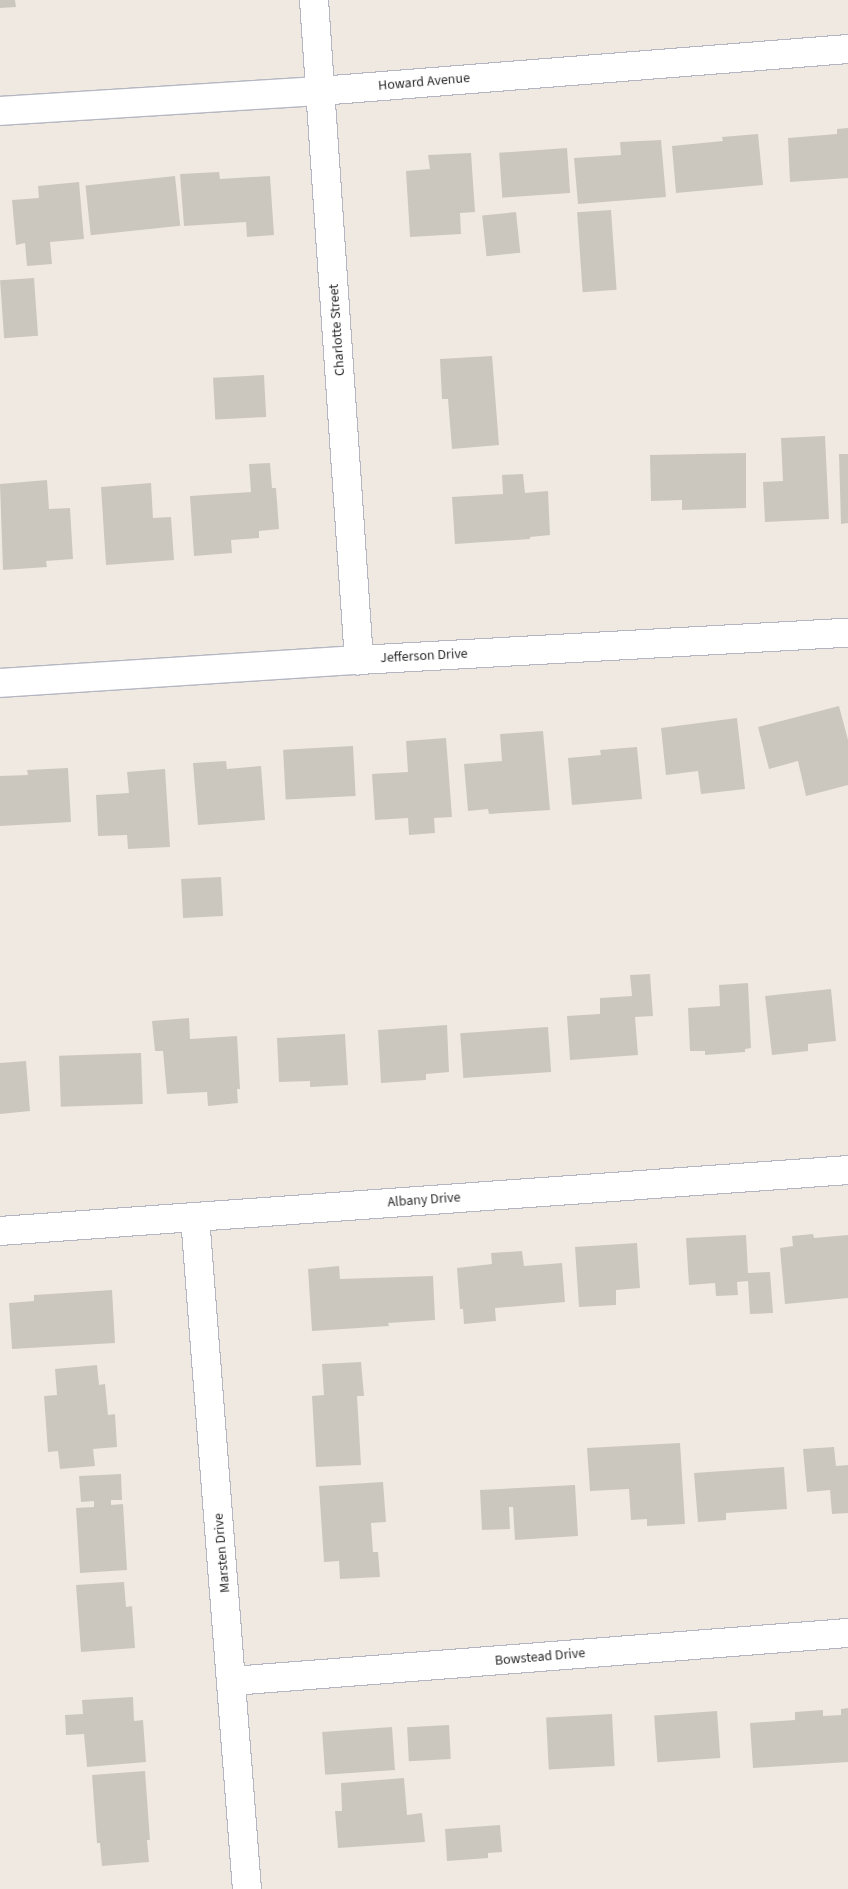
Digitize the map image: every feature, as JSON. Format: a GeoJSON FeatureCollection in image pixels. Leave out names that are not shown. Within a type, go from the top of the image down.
{"type":"FeatureCollection","features":[{"type":"Feature","properties":{"kind":"street","name":"Charlotte Street"},"geometry":{"type":"LineString","coordinates":[[314,0],[360,660]]}},
{"type":"Feature","properties":{"kind":"street","name":"Howard Avenue"},"geometry":{"type":"LineString","coordinates":[[0,111],[320,91],[848,49]]}},
{"type":"Feature","properties":{"kind":"street","name":"Jefferson Drive"},"geometry":{"type":"LineString","coordinates":[[0,683],[360,660],[848,633]]}},
{"type":"Feature","properties":{"kind":"street","name":"Albany Drive"},"geometry":{"type":"LineString","coordinates":[[0,1231],[848,1170]]}},
{"type":"Feature","properties":{"kind":"street","name":"Marsten Drive"},"geometry":{"type":"LineString","coordinates":[[195,1216],[247,1889]]}},
{"type":"Feature","properties":{"kind":"street","name":"Bowstead Drive"},"geometry":{"type":"LineString","coordinates":[[232,1681],[848,1633]]}},
{"type":"Feature","properties":{"kind":"building"},"geometry":{"type":"Polygon","coordinates":[[[0,0],[15,0],[16,7],[0,8],[0,0]]]}},
{"type":"Feature","properties":{"kind":"building"},"geometry":{"type":"Polygon","coordinates":[[[848,128],[848,178],[790,182],[788,138],[837,134],[837,129],[848,128]]]}},
{"type":"Feature","properties":{"kind":"building"},"geometry":{"type":"Polygon","coordinates":[[[758,134],[763,185],[676,193],[672,146],[723,141],[722,137],[758,134]]]}},
{"type":"Feature","properties":{"kind":"building"},"geometry":{"type":"Polygon","coordinates":[[[661,140],[666,197],[578,204],[574,158],[621,155],[620,142],[661,140]]]}},
{"type":"Feature","properties":{"kind":"building"},"geometry":{"type":"Polygon","coordinates":[[[567,148],[570,193],[502,198],[499,153],[567,148]]]}},
{"type":"Feature","properties":{"kind":"building"},"geometry":{"type":"Polygon","coordinates":[[[471,153],[475,212],[460,213],[461,234],[410,237],[406,171],[430,169],[428,155],[471,153]]]}},
{"type":"Feature","properties":{"kind":"building"},"geometry":{"type":"Polygon","coordinates":[[[219,172],[220,179],[270,176],[274,235],[247,237],[246,222],[184,226],[180,174],[219,172]]]}},
{"type":"Feature","properties":{"kind":"building"},"geometry":{"type":"Polygon","coordinates":[[[175,176],[180,226],[91,235],[85,185],[175,176]]]}},
{"type":"Feature","properties":{"kind":"building"},"geometry":{"type":"Polygon","coordinates":[[[79,182],[84,239],[50,242],[52,264],[27,266],[25,243],[16,245],[12,200],[39,198],[38,186],[79,182]]]}},
{"type":"Feature","properties":{"kind":"building"},"geometry":{"type":"Polygon","coordinates":[[[611,210],[617,290],[583,292],[577,212],[611,210]]]}},
{"type":"Feature","properties":{"kind":"building"},"geometry":{"type":"Polygon","coordinates":[[[516,212],[520,253],[486,256],[482,216],[516,212]]]}},
{"type":"Feature","properties":{"kind":"building"},"geometry":{"type":"Polygon","coordinates":[[[34,278],[38,336],[4,338],[0,280],[34,278]]]}},
{"type":"Feature","properties":{"kind":"building"},"geometry":{"type":"Polygon","coordinates":[[[492,356],[499,445],[452,449],[448,399],[442,399],[440,359],[492,356]]]}},
{"type":"Feature","properties":{"kind":"building"},"geometry":{"type":"Polygon","coordinates":[[[264,375],[266,417],[215,420],[213,378],[264,375]]]}},
{"type":"Feature","properties":{"kind":"building"},"geometry":{"type":"Polygon","coordinates":[[[825,436],[829,519],[765,522],[763,482],[783,481],[781,438],[825,436]]]}},
{"type":"Feature","properties":{"kind":"building"},"geometry":{"type":"Polygon","coordinates":[[[746,453],[746,508],[682,510],[682,500],[651,501],[650,455],[746,453]]]}},
{"type":"Feature","properties":{"kind":"building"},"geometry":{"type":"Polygon","coordinates":[[[839,454],[848,454],[848,523],[841,524],[839,454]]]}},
{"type":"Feature","properties":{"kind":"building"},"geometry":{"type":"Polygon","coordinates":[[[270,463],[272,488],[276,488],[279,529],[259,531],[259,538],[231,540],[232,553],[194,556],[190,496],[251,492],[249,464],[270,463]]]}},
{"type":"Feature","properties":{"kind":"building"},"geometry":{"type":"Polygon","coordinates":[[[523,474],[525,493],[548,491],[550,535],[530,537],[530,539],[455,544],[452,497],[503,494],[502,475],[523,474]]]}},
{"type":"Feature","properties":{"kind":"building"},"geometry":{"type":"Polygon","coordinates":[[[47,480],[49,509],[70,508],[73,559],[46,561],[47,567],[3,570],[0,484],[47,480]]]}},
{"type":"Feature","properties":{"kind":"building"},"geometry":{"type":"Polygon","coordinates":[[[151,483],[153,518],[171,517],[174,560],[106,565],[101,487],[151,483]]]}},
{"type":"Feature","properties":{"kind":"building"},"geometry":{"type":"Polygon","coordinates":[[[839,706],[848,740],[848,785],[806,796],[798,761],[769,769],[758,727],[839,706]]]}},
{"type":"Feature","properties":{"kind":"building"},"geometry":{"type":"Polygon","coordinates":[[[737,718],[745,789],[701,794],[698,771],[666,775],[661,728],[737,718]]]}},
{"type":"Feature","properties":{"kind":"building"},"geometry":{"type":"Polygon","coordinates":[[[543,731],[550,810],[489,814],[488,809],[468,811],[464,764],[502,761],[500,734],[543,731]]]}},
{"type":"Feature","properties":{"kind":"building"},"geometry":{"type":"Polygon","coordinates":[[[446,738],[452,817],[434,818],[435,833],[409,835],[408,818],[375,820],[372,774],[408,772],[406,741],[446,738]]]}},
{"type":"Feature","properties":{"kind":"building"},"geometry":{"type":"Polygon","coordinates":[[[353,746],[356,796],[286,800],[283,750],[353,746]]]}},
{"type":"Feature","properties":{"kind":"building"},"geometry":{"type":"Polygon","coordinates":[[[637,747],[642,799],[572,805],[568,758],[601,755],[600,750],[637,747]]]}},
{"type":"Feature","properties":{"kind":"building"},"geometry":{"type":"Polygon","coordinates":[[[226,761],[227,769],[261,766],[265,820],[198,825],[193,763],[226,761]]]}},
{"type":"Feature","properties":{"kind":"building"},"geometry":{"type":"Polygon","coordinates":[[[68,768],[71,822],[0,826],[0,776],[28,775],[27,770],[68,768]]]}},
{"type":"Feature","properties":{"kind":"building"},"geometry":{"type":"Polygon","coordinates":[[[165,769],[170,847],[128,849],[127,835],[98,836],[96,795],[129,793],[127,772],[165,769]]]}},
{"type":"Feature","properties":{"kind":"building"},"geometry":{"type":"Polygon","coordinates":[[[221,877],[223,916],[183,918],[181,879],[221,877]]]}},
{"type":"Feature","properties":{"kind":"building"},"geometry":{"type":"Polygon","coordinates":[[[650,974],[653,1016],[635,1017],[638,1055],[570,1060],[567,1016],[600,1014],[600,998],[632,996],[630,975],[650,974]]]}},
{"type":"Feature","properties":{"kind":"building"},"geometry":{"type":"Polygon","coordinates":[[[748,983],[751,1048],[745,1049],[745,1052],[705,1055],[705,1051],[690,1051],[688,1008],[720,1006],[719,985],[748,983]]]}},
{"type":"Feature","properties":{"kind":"building"},"geometry":{"type":"Polygon","coordinates":[[[831,989],[836,1041],[808,1044],[808,1051],[772,1055],[765,996],[831,989]]]}},
{"type":"Feature","properties":{"kind":"building"},"geometry":{"type":"Polygon","coordinates":[[[189,1018],[190,1039],[237,1036],[240,1089],[237,1089],[238,1103],[208,1106],[207,1092],[167,1094],[163,1051],[155,1051],[152,1021],[189,1018]]]}},
{"type":"Feature","properties":{"kind":"building"},"geometry":{"type":"Polygon","coordinates":[[[447,1025],[449,1072],[426,1074],[426,1080],[381,1083],[378,1030],[447,1025]]]}},
{"type":"Feature","properties":{"kind":"building"},"geometry":{"type":"Polygon","coordinates":[[[548,1027],[551,1072],[463,1078],[460,1033],[548,1027]]]}},
{"type":"Feature","properties":{"kind":"building"},"geometry":{"type":"Polygon","coordinates":[[[345,1034],[348,1085],[310,1087],[310,1081],[279,1082],[277,1038],[345,1034]]]}},
{"type":"Feature","properties":{"kind":"building"},"geometry":{"type":"Polygon","coordinates":[[[141,1053],[143,1104],[61,1107],[59,1056],[141,1053]]]}},
{"type":"Feature","properties":{"kind":"building"},"geometry":{"type":"Polygon","coordinates":[[[26,1061],[30,1111],[0,1114],[0,1063],[26,1061]]]}},
{"type":"Feature","properties":{"kind":"building"},"geometry":{"type":"Polygon","coordinates":[[[813,1234],[814,1238],[848,1235],[848,1298],[785,1304],[780,1248],[793,1246],[792,1236],[813,1234]]]}},
{"type":"Feature","properties":{"kind":"building"},"geometry":{"type":"Polygon","coordinates":[[[746,1235],[748,1273],[770,1272],[773,1313],[750,1314],[748,1281],[737,1282],[738,1295],[716,1296],[715,1283],[689,1285],[686,1238],[746,1235]]]}},
{"type":"Feature","properties":{"kind":"building"},"geometry":{"type":"Polygon","coordinates":[[[637,1243],[640,1288],[616,1290],[616,1305],[579,1307],[575,1247],[637,1243]]]}},
{"type":"Feature","properties":{"kind":"building"},"geometry":{"type":"Polygon","coordinates":[[[522,1251],[524,1266],[562,1263],[565,1302],[495,1308],[496,1321],[464,1324],[463,1309],[460,1309],[457,1268],[492,1264],[491,1253],[522,1251]]]}},
{"type":"Feature","properties":{"kind":"building"},"geometry":{"type":"Polygon","coordinates":[[[339,1266],[340,1279],[433,1276],[435,1320],[388,1323],[389,1326],[312,1331],[308,1269],[339,1266]]]}},
{"type":"Feature","properties":{"kind":"building"},"geometry":{"type":"Polygon","coordinates":[[[112,1290],[115,1343],[12,1349],[9,1303],[34,1301],[34,1295],[112,1290]]]}},
{"type":"Feature","properties":{"kind":"building"},"geometry":{"type":"Polygon","coordinates":[[[361,1362],[364,1396],[357,1396],[361,1465],[316,1467],[312,1396],[324,1395],[322,1364],[361,1362]]]}},
{"type":"Feature","properties":{"kind":"building"},"geometry":{"type":"Polygon","coordinates":[[[97,1365],[99,1385],[105,1384],[108,1415],[115,1414],[117,1447],[93,1449],[95,1466],[60,1469],[58,1451],[48,1452],[44,1396],[57,1395],[55,1369],[97,1365]]]}},
{"type":"Feature","properties":{"kind":"building"},"geometry":{"type":"Polygon","coordinates":[[[680,1443],[685,1524],[647,1526],[647,1519],[631,1520],[629,1489],[590,1491],[587,1448],[680,1443]]]}},
{"type":"Feature","properties":{"kind":"building"},"geometry":{"type":"Polygon","coordinates":[[[834,1447],[836,1466],[848,1465],[848,1513],[832,1514],[830,1490],[807,1492],[803,1449],[834,1447]]]}},
{"type":"Feature","properties":{"kind":"building"},"geometry":{"type":"Polygon","coordinates":[[[784,1467],[787,1509],[726,1513],[726,1520],[698,1522],[694,1473],[784,1467]]]}},
{"type":"Feature","properties":{"kind":"building"},"geometry":{"type":"Polygon","coordinates":[[[121,1474],[122,1500],[111,1500],[111,1505],[123,1504],[127,1570],[80,1573],[76,1508],[94,1507],[94,1501],[81,1502],[79,1476],[121,1474]]]}},
{"type":"Feature","properties":{"kind":"building"},"geometry":{"type":"Polygon","coordinates":[[[383,1482],[386,1522],[371,1523],[373,1552],[378,1552],[380,1577],[340,1579],[339,1561],[324,1562],[319,1486],[383,1482]]]}},
{"type":"Feature","properties":{"kind":"building"},"geometry":{"type":"Polygon","coordinates":[[[575,1485],[578,1536],[515,1540],[513,1507],[509,1507],[510,1529],[482,1530],[480,1490],[575,1485]]]}},
{"type":"Feature","properties":{"kind":"building"},"geometry":{"type":"Polygon","coordinates":[[[124,1582],[126,1607],[132,1606],[135,1648],[81,1652],[76,1585],[124,1582]]]}},
{"type":"Feature","properties":{"kind":"building"},"geometry":{"type":"Polygon","coordinates":[[[133,1697],[134,1721],[143,1720],[146,1762],[87,1767],[84,1734],[66,1735],[65,1715],[83,1714],[82,1700],[133,1697]]]}},
{"type":"Feature","properties":{"kind":"building"},"geometry":{"type":"Polygon","coordinates":[[[848,1708],[848,1762],[753,1768],[750,1723],[795,1720],[795,1712],[823,1710],[823,1716],[841,1715],[841,1709],[848,1708]]]}},
{"type":"Feature","properties":{"kind":"building"},"geometry":{"type":"Polygon","coordinates":[[[717,1711],[720,1758],[657,1762],[654,1715],[717,1711]]]}},
{"type":"Feature","properties":{"kind":"building"},"geometry":{"type":"Polygon","coordinates":[[[612,1714],[615,1766],[549,1769],[546,1717],[612,1714]]]}},
{"type":"Feature","properties":{"kind":"building"},"geometry":{"type":"Polygon","coordinates":[[[449,1725],[451,1759],[409,1761],[407,1727],[449,1725]]]}},
{"type":"Feature","properties":{"kind":"building"},"geometry":{"type":"Polygon","coordinates":[[[392,1727],[395,1770],[325,1775],[322,1732],[392,1727]]]}},
{"type":"Feature","properties":{"kind":"building"},"geometry":{"type":"Polygon","coordinates":[[[145,1771],[150,1840],[147,1840],[149,1862],[102,1866],[100,1843],[97,1843],[92,1775],[145,1771]]]}},
{"type":"Feature","properties":{"kind":"building"},"geometry":{"type":"Polygon","coordinates":[[[404,1778],[407,1815],[422,1813],[425,1842],[338,1848],[335,1811],[342,1811],[341,1783],[404,1778]]]}},
{"type":"Feature","properties":{"kind":"building"},"geometry":{"type":"Polygon","coordinates":[[[500,1825],[502,1852],[488,1853],[488,1858],[447,1861],[445,1829],[500,1825]]]}}]}
